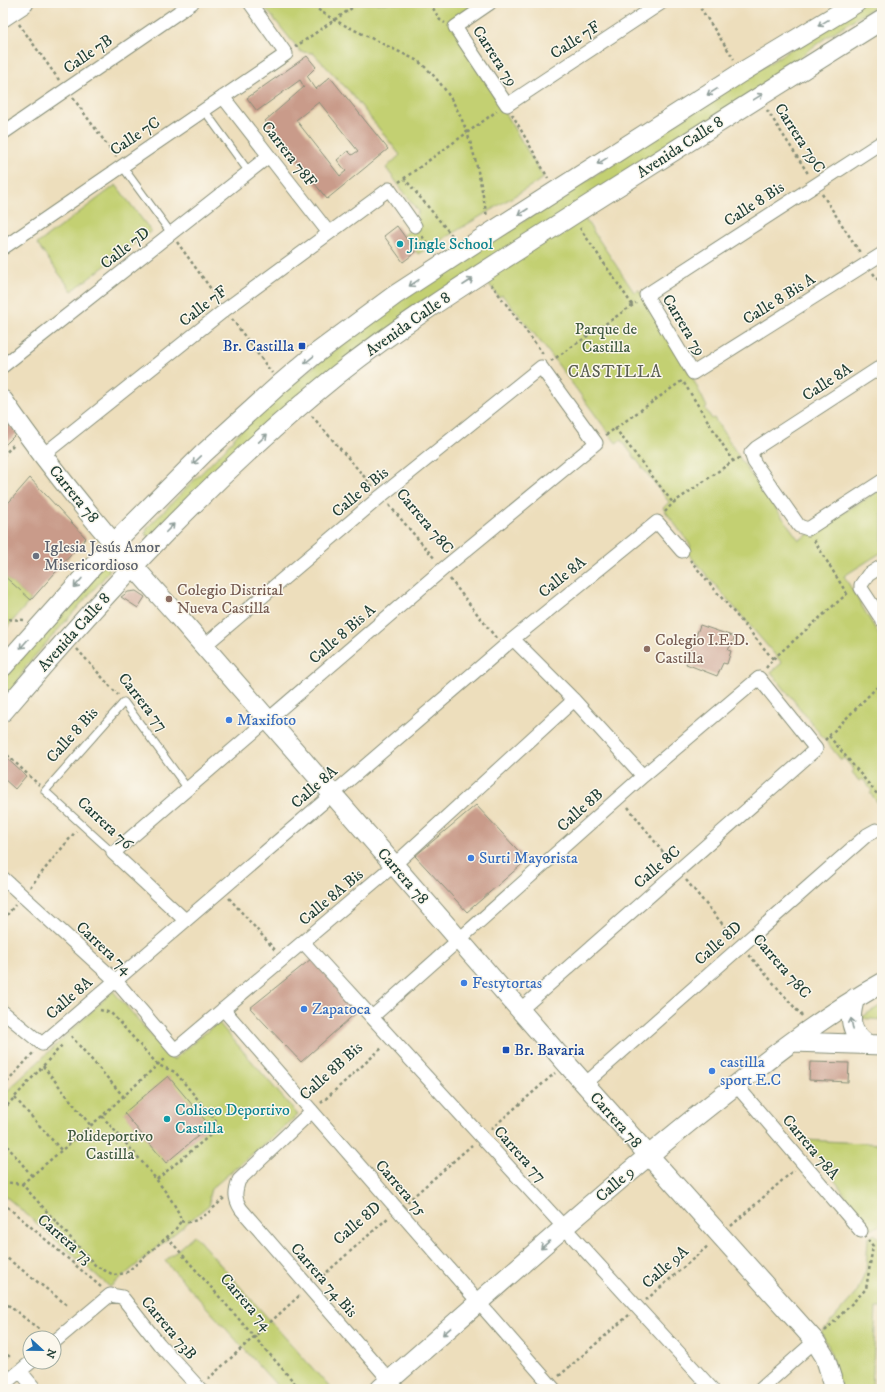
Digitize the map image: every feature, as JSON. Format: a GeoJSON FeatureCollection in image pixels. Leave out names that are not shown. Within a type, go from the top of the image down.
{"type":"FeatureCollection","features":[{"type":"Feature","properties":{"kind":"street"},"geometry":{"type":"LineString","coordinates":[[3,17],[24,3]]}},
{"type":"Feature","properties":{"kind":"street","name":"Calle 7B"},"geometry":{"type":"LineString","coordinates":[[3,133],[192,3]]}},
{"type":"Feature","properties":{"kind":"street"},"geometry":{"type":"LineString","coordinates":[[250,3],[286,54]]}},
{"type":"Feature","properties":{"kind":"street"},"geometry":{"type":"LineString","coordinates":[[455,27],[490,3]]}},
{"type":"Feature","properties":{"kind":"street","name":"Calle 7F"},"geometry":{"type":"LineString","coordinates":[[507,105],[661,3]]}},
{"type":"Feature","properties":{"kind":"street","name":"Avenida Calle 8"},"geometry":{"type":"LineString","coordinates":[[3,667],[113,544],[203,454],[291,374],[364,317],[464,250],[742,72],[856,3]]}},
{"type":"Feature","properties":{"kind":"street","name":"Avenida Calle 8"},"geometry":{"type":"LineString","coordinates":[[3,712],[133,566],[229,470],[302,405],[371,349],[422,312],[482,273],[758,96],[882,20]]}},
{"type":"Feature","properties":{"kind":"street","name":"Carrera 79"},"geometry":{"type":"LineString","coordinates":[[455,27],[507,105]]}},
{"type":"Feature","properties":{"kind":"street","name":"Calle 7C"},"geometry":{"type":"LineString","coordinates":[[3,248],[286,54]]}},
{"type":"Feature","properties":{"kind":"street","name":"Carrera 78F"},"geometry":{"type":"LineString","coordinates":[[223,97],[329,233]]}},
{"type":"Feature","properties":{"kind":"street","name":"Calle 8 Bis"},"geometry":{"type":"LineString","coordinates":[[646,295],[882,142]]}},
{"type":"Feature","properties":{"kind":"street","name":"Calle 7D"},"geometry":{"type":"LineString","coordinates":[[3,366],[269,156]]}},
{"type":"Feature","properties":{"kind":"street"},"geometry":{"type":"LineString","coordinates":[[389,189],[415,226]]}},
{"type":"Feature","properties":{"kind":"street","name":"Calle 7F"},"geometry":{"type":"LineString","coordinates":[[42,455],[226,309],[389,189]]}},
{"type":"Feature","properties":{"kind":"street","name":"Calle 8 Bis A"},"geometry":{"type":"LineString","coordinates":[[693,373],[882,254]]}},
{"type":"Feature","properties":{"kind":"street","name":"Carrera 79"},"geometry":{"type":"LineString","coordinates":[[646,295],[693,373]]}},
{"type":"Feature","properties":{"kind":"street"},"geometry":{"type":"LineString","coordinates":[[545,365],[596,443]]}},
{"type":"Feature","properties":{"kind":"street","name":"Calle 8 Bis"},"geometry":{"type":"LineString","coordinates":[[204,646],[381,496],[545,365]]}},
{"type":"Feature","properties":{"kind":"street","name":"Calle 8A"},"geometry":{"type":"LineString","coordinates":[[751,453],[756,448],[882,366]]}},
{"type":"Feature","properties":{"kind":"street","name":"Carrera 78"},"geometry":{"type":"LineString","coordinates":[[3,400],[42,455],[113,544],[204,646],[585,1084],[815,1341],[827,1361],[835,1389]]}},
{"type":"Feature","properties":{"kind":"street","name":"Calle 8 Bis A"},"geometry":{"type":"LineString","coordinates":[[113,853],[443,569],[596,443]]}},
{"type":"Feature","properties":{"kind":"street"},"geometry":{"type":"LineString","coordinates":[[751,453],[754,462],[804,527],[882,481]]}},
{"type":"Feature","properties":{"kind":"street"},"geometry":{"type":"LineString","coordinates":[[657,522],[682,551]]}},
{"type":"Feature","properties":{"kind":"street","name":"Calle 8A"},"geometry":{"type":"LineString","coordinates":[[42,1044],[332,794],[509,644],[657,522]]}},
{"type":"Feature","properties":{"kind":"street"},"geometry":{"type":"LineString","coordinates":[[882,566],[862,582],[861,588],[882,620]]}},
{"type":"Feature","properties":{"kind":"street"},"geometry":{"type":"LineString","coordinates":[[509,644],[574,700],[644,776]]}},
{"type":"Feature","properties":{"kind":"street"},"geometry":{"type":"LineString","coordinates":[[758,678],[816,749]]}},
{"type":"Feature","properties":{"kind":"street","name":"Calle 8B"},"geometry":{"type":"LineString","coordinates":[[372,1017],[620,797],[758,678]]}},
{"type":"Feature","properties":{"kind":"street","name":"Calle 8A Bis"},"geometry":{"type":"LineString","coordinates":[[175,1050],[394,865],[574,700]]}},
{"type":"Feature","properties":{"kind":"street","name":"Calle 8C"},"geometry":{"type":"LineString","coordinates":[[520,1010],[816,749]]}},
{"type":"Feature","properties":{"kind":"street","name":"Calle 8D"},"geometry":{"type":"LineString","coordinates":[[585,1084],[867,834],[879,831]]}},
{"type":"Feature","properties":{"kind":"street","name":"Carrera 76"},"geometry":{"type":"LineString","coordinates":[[113,853],[185,920]]}},
{"type":"Feature","properties":{"kind":"street","name":"Carrera 74"},"geometry":{"type":"LineString","coordinates":[[3,878],[115,980],[175,1050]]}},
{"type":"Feature","properties":{"kind":"street","name":"Carrera 77"},"geometry":{"type":"LineString","coordinates":[[303,942],[712,1389]]}},
{"type":"Feature","properties":{"kind":"street","name":"Calle 9"},"geometry":{"type":"LineString","coordinates":[[389,1386],[479,1303],[648,1155],[812,1027],[855,998],[882,983]]}},
{"type":"Feature","properties":{"kind":"street"},"geometry":{"type":"LineString","coordinates":[[855,998],[851,1012],[852,1027],[860,1040],[874,1045]]}},
{"type":"Feature","properties":{"kind":"street","name":"Carrera 75"},"geometry":{"type":"LineString","coordinates":[[224,1009],[552,1387]]}},
{"type":"Feature","properties":{"kind":"street"},"geometry":{"type":"LineString","coordinates":[[3,1012],[42,1044]]}},
{"type":"Feature","properties":{"kind":"street"},"geometry":{"type":"LineString","coordinates":[[793,1042],[874,1045]]}},
{"type":"Feature","properties":{"kind":"street","name":"Carrera 78A"},"geometry":{"type":"LineString","coordinates":[[736,1085],[860,1231]]}},
{"type":"Feature","properties":{"kind":"street","name":"Calle 8B Bis"},"geometry":{"type":"LineString","coordinates":[[236,1189],[239,1180],[312,1111]]}},
{"type":"Feature","properties":{"kind":"street","name":"Carrera 74 Bis"},"geometry":{"type":"LineString","coordinates":[[236,1189],[235,1199],[241,1209],[389,1386]]}},
{"type":"Feature","properties":{"kind":"street"},"geometry":{"type":"LineString","coordinates":[[62,1335],[110,1295]]}},
{"type":"Feature","properties":{"kind":"street","name":"Carrera 73B"},"geometry":{"type":"LineString","coordinates":[[110,1295],[122,1297],[159,1344],[199,1388]]}},
{"type":"Feature","properties":{"kind":"street"},"geometry":{"type":"LineString","coordinates":[[761,1389],[815,1341]]}},
{"type":"Feature","properties":{"kind":"street"},"geometry":{"type":"LineString","coordinates":[[3,1385],[20,1371],[35,1389]]}},
{"type":"Feature","properties":{"kind":"lane"},"geometry":{"type":"LineString","coordinates":[[204,110],[249,172]]}},
{"type":"Feature","properties":{"kind":"lane"},"geometry":{"type":"LineString","coordinates":[[122,166],[171,234]]}},
{"type":"Feature","properties":{"kind":"lane","name":"Carrera 77"},"geometry":{"type":"LineString","coordinates":[[124,702],[188,789]]}},
{"type":"Feature","properties":{"kind":"lane","name":"Calle 8 Bis"},"geometry":{"type":"LineString","coordinates":[[45,791],[124,702]]}},
{"type":"Feature","properties":{"kind":"lane","name":"Carrera 76"},"geometry":{"type":"LineString","coordinates":[[45,791],[113,853]]}},
{"type":"Feature","properties":{"kind":"path"},"geometry":{"type":"LineString","coordinates":[[308,3],[334,20],[418,61],[430,71],[446,89],[460,114],[468,133],[487,217]]}},
{"type":"Feature","properties":{"kind":"path"},"geometry":{"type":"LineString","coordinates":[[286,54],[359,3]]}},
{"type":"Feature","properties":{"kind":"path"},"geometry":{"type":"LineString","coordinates":[[430,3],[440,20],[455,27]]}},
{"type":"Feature","properties":{"kind":"path"},"geometry":{"type":"LineString","coordinates":[[697,3],[742,72]]}},
{"type":"Feature","properties":{"kind":"path","name":"Carrera 79C"},"geometry":{"type":"LineString","coordinates":[[758,96],[882,286]]}},
{"type":"Feature","properties":{"kind":"path"},"geometry":{"type":"LineString","coordinates":[[389,189],[507,105],[556,191]]}},
{"type":"Feature","properties":{"kind":"path"},"geometry":{"type":"LineString","coordinates":[[404,178],[464,250]]}},
{"type":"Feature","properties":{"kind":"path"},"geometry":{"type":"LineString","coordinates":[[572,216],[633,306]]}},
{"type":"Feature","properties":{"kind":"path"},"geometry":{"type":"LineString","coordinates":[[415,226],[433,251]]}},
{"type":"Feature","properties":{"kind":"path"},"geometry":{"type":"LineString","coordinates":[[482,273],[545,365],[633,306],[646,295]]}},
{"type":"Feature","properties":{"kind":"path"},"geometry":{"type":"LineString","coordinates":[[596,443],[693,373]]}},
{"type":"Feature","properties":{"kind":"path"},"geometry":{"type":"LineString","coordinates":[[683,381],[733,461]]}},
{"type":"Feature","properties":{"kind":"path","name":"Carrera 78C"},"geometry":{"type":"LineString","coordinates":[[302,405],[509,644]]}},
{"type":"Feature","properties":{"kind":"path"},"geometry":{"type":"LineString","coordinates":[[615,428],[673,503]]}},
{"type":"Feature","properties":{"kind":"path"},"geometry":{"type":"LineString","coordinates":[[3,456],[17,440]]}},
{"type":"Feature","properties":{"kind":"path"},"geometry":{"type":"LineString","coordinates":[[657,522],[673,503],[733,461],[751,453]]}},
{"type":"Feature","properties":{"kind":"path"},"geometry":{"type":"LineString","coordinates":[[804,527],[847,594]]}},
{"type":"Feature","properties":{"kind":"path"},"geometry":{"type":"LineString","coordinates":[[682,551],[773,659]]}},
{"type":"Feature","properties":{"kind":"path"},"geometry":{"type":"LineString","coordinates":[[758,678],[773,659],[862,582]]}},
{"type":"Feature","properties":{"kind":"path","name":"Carrera 77"},"geometry":{"type":"LineString","coordinates":[[69,638],[124,702]]}},
{"type":"Feature","properties":{"kind":"path"},"geometry":{"type":"LineString","coordinates":[[816,749],[882,682]]}},
{"type":"Feature","properties":{"kind":"path"},"geometry":{"type":"LineString","coordinates":[[829,736],[882,800]]}},
{"type":"Feature","properties":{"kind":"path"},"geometry":{"type":"LineString","coordinates":[[3,751],[45,791]]}},
{"type":"Feature","properties":{"kind":"path","name":"Carrera 78C"},"geometry":{"type":"LineString","coordinates":[[620,797],[678,871],[812,1027]]}},
{"type":"Feature","properties":{"kind":"path"},"geometry":{"type":"LineString","coordinates":[[3,920],[82,825]]}},
{"type":"Feature","properties":{"kind":"path"},"geometry":{"type":"LineString","coordinates":[[221,889],[283,959]]}},
{"type":"Feature","properties":{"kind":"path"},"geometry":{"type":"LineString","coordinates":[[98,1010],[111,1013],[158,1065],[175,1072],[214,1116],[216,1126],[214,1132],[156,1180]]}},
{"type":"Feature","properties":{"kind":"path"},"geometry":{"type":"LineString","coordinates":[[3,1110],[4,1106],[15,1098],[76,1031]]}},
{"type":"Feature","properties":{"kind":"path"},"geometry":{"type":"LineString","coordinates":[[71,1036],[124,1097]]}},
{"type":"Feature","properties":{"kind":"path","name":"Calle 8B Bis"},"geometry":{"type":"LineString","coordinates":[[312,1111],[392,1039]]}},
{"type":"Feature","properties":{"kind":"path"},"geometry":{"type":"LineString","coordinates":[[3,1087],[42,1044]]}},
{"type":"Feature","properties":{"kind":"path"},"geometry":{"type":"LineString","coordinates":[[22,1184],[91,1126],[175,1050]]}},
{"type":"Feature","properties":{"kind":"path"},"geometry":{"type":"LineString","coordinates":[[43,1066],[91,1126]]}},
{"type":"Feature","properties":{"kind":"path","name":"Calle 8D"},"geometry":{"type":"LineString","coordinates":[[199,1388],[308,1288],[560,1069]]}},
{"type":"Feature","properties":{"kind":"path"},"geometry":{"type":"LineString","coordinates":[[15,1098],[62,1151]]}},
{"type":"Feature","properties":{"kind":"path"},"geometry":{"type":"LineString","coordinates":[[3,1182],[22,1184],[96,1266],[114,1275],[126,1273],[175,1230],[181,1221],[180,1213],[156,1180],[102,1116]]}},
{"type":"Feature","properties":{"kind":"path"},"geometry":{"type":"LineString","coordinates":[[3,1141],[32,1176]]}},
{"type":"Feature","properties":{"kind":"path","name":"Calle 9A"},"geometry":{"type":"LineString","coordinates":[[552,1387],[637,1307],[802,1163]]}},
{"type":"Feature","properties":{"kind":"path"},"geometry":{"type":"LineString","coordinates":[[181,1221],[191,1223],[199,1219],[236,1189]]}},
{"type":"Feature","properties":{"kind":"path","name":"Carrera 73"},"geometry":{"type":"LineString","coordinates":[[3,1203],[110,1295]]}},
{"type":"Feature","properties":{"kind":"path"},"geometry":{"type":"LineString","coordinates":[[815,1341],[866,1288],[873,1246],[860,1231]]}},
{"type":"Feature","properties":{"kind":"path","name":"Carrera 74"},"geometry":{"type":"LineString","coordinates":[[167,1237],[300,1389]]}},
{"type":"Feature","properties":{"kind":"path"},"geometry":{"type":"LineString","coordinates":[[3,1255],[67,1305]]}},
{"type":"Feature","properties":{"kind":"path"},"geometry":{"type":"LineString","coordinates":[[3,1301],[40,1330]]}},
{"type":"Feature","properties":{"kind":"path"},"geometry":{"type":"LineString","coordinates":[[3,1351],[10,1357]]}},
{"type":"Feature","properties":{"kind":"green space"},"geometry":{"type":"Polygon","coordinates":[[[261,3],[480,3],[451,24],[544,178],[418,254],[404,235],[417,225],[418,211],[386,168],[400,155],[350,92],[313,53],[301,52],[261,3]]]}},
{"type":"Feature","properties":{"kind":"green space"},"geometry":{"type":"Polygon","coordinates":[[[863,3],[881,3],[818,43],[784,73],[450,286],[150,537],[145,534],[148,527],[226,448],[246,424],[272,400],[387,309],[863,3]]]}},
{"type":"Feature","properties":{"kind":"green space"},"geometry":{"type":"Polygon","coordinates":[[[116,185],[151,231],[72,291],[37,244],[116,185]]]}},
{"type":"Feature","properties":{"kind":"green space","name":"Parque de Castilla"},"geometry":{"type":"Polygon","coordinates":[[[583,216],[634,292],[639,290],[692,377],[707,407],[705,408],[712,419],[714,418],[747,469],[799,540],[882,489],[882,552],[844,576],[882,640],[882,808],[870,793],[872,791],[863,779],[859,781],[852,772],[854,770],[844,758],[841,760],[771,672],[782,663],[686,551],[691,546],[663,508],[669,502],[621,440],[616,443],[532,331],[502,295],[499,297],[485,279],[583,216]]]}},
{"type":"Feature","properties":{"kind":"green space"},"geometry":{"type":"Polygon","coordinates":[[[107,564],[109,566],[109,571],[27,665],[16,685],[3,700],[3,679],[94,573],[107,564]]]}},
{"type":"Feature","properties":{"kind":"green space"},"geometry":{"type":"Polygon","coordinates":[[[3,575],[31,600],[3,632],[3,575]]]}},
{"type":"Feature","properties":{"kind":"green space","name":"Polideportivo Castilla"},"geometry":{"type":"Polygon","coordinates":[[[113,991],[173,1060],[218,1022],[298,1115],[211,1189],[209,1196],[210,1204],[110,1287],[3,1194],[3,1095],[113,991]]]}},
{"type":"Feature","properties":{"kind":"green space"},"geometry":{"type":"Polygon","coordinates":[[[882,1005],[882,1020],[859,1018],[882,1005]]]}},
{"type":"Feature","properties":{"kind":"green space"},"geometry":{"type":"Polygon","coordinates":[[[805,1140],[882,1144],[882,1224],[871,1230],[805,1140]]]}},
{"type":"Feature","properties":{"kind":"green space"},"geometry":{"type":"Polygon","coordinates":[[[874,1234],[882,1239],[882,1308],[876,1308],[872,1389],[841,1389],[828,1345],[821,1333],[857,1292],[866,1270],[868,1238],[874,1234]]]}},
{"type":"Feature","properties":{"kind":"green space"},"geometry":{"type":"Polygon","coordinates":[[[194,1235],[331,1389],[280,1389],[165,1261],[194,1235]]]}},
{"type":"Feature","properties":{"kind":"building"},"geometry":{"type":"Polygon","coordinates":[[[307,56],[316,67],[307,76],[316,89],[330,77],[388,149],[327,199],[265,121],[304,87],[300,80],[257,111],[247,98],[307,56]],[[319,102],[296,120],[340,176],[346,171],[337,160],[348,151],[352,155],[358,151],[319,102]]]}},
{"type":"Feature","properties":{"kind":"building","name":"Jingle School"},"geometry":{"type":"Polygon","coordinates":[[[397,226],[416,252],[403,262],[384,236],[397,226]]]}},
{"type":"Feature","properties":{"kind":"building"},"geometry":{"type":"Polygon","coordinates":[[[3,418],[17,433],[3,447],[3,418]]]}},
{"type":"Feature","properties":{"kind":"building","name":"Iglesia Jesús Amor Misericordioso"},"geometry":{"type":"Polygon","coordinates":[[[30,478],[86,538],[31,600],[3,575],[3,509],[30,478]]]}},
{"type":"Feature","properties":{"kind":"building"},"geometry":{"type":"Polygon","coordinates":[[[136,591],[145,597],[138,608],[121,597],[128,592],[136,591]]]}},
{"type":"Feature","properties":{"kind":"building"},"geometry":{"type":"Polygon","coordinates":[[[700,625],[735,637],[728,650],[731,651],[727,664],[723,663],[717,676],[686,664],[700,625]]]}},
{"type":"Feature","properties":{"kind":"building"},"geometry":{"type":"Polygon","coordinates":[[[3,755],[26,776],[15,789],[3,778],[3,755]]]}},
{"type":"Feature","properties":{"kind":"building","name":"Surti Mayorista"},"geometry":{"type":"Polygon","coordinates":[[[476,805],[527,860],[467,912],[415,856],[476,805]]]}},
{"type":"Feature","properties":{"kind":"building","name":"Zapatoca"},"geometry":{"type":"Polygon","coordinates":[[[311,959],[359,1010],[301,1062],[250,1008],[311,959]]]}},
{"type":"Feature","properties":{"kind":"building"},"geometry":{"type":"Polygon","coordinates":[[[810,1062],[849,1063],[848,1082],[809,1080],[810,1062]]]}},
{"type":"Feature","properties":{"kind":"building","name":"Coliseo Deportivo Castilla"},"geometry":{"type":"Polygon","coordinates":[[[168,1076],[210,1126],[166,1163],[124,1113],[168,1076]]]}},
{"type":"Feature","properties":{"kind":"place","name":"Jingle School"},"geometry":{"type":"Point","coordinates":[400,244]}},
{"type":"Feature","properties":{"kind":"place","name":"Br. Castilla"},"geometry":{"type":"Point","coordinates":[302,346]}},
{"type":"Feature","properties":{"kind":"place","name":"Iglesia Jesús Amor Misericordioso"},"geometry":{"type":"Point","coordinates":[36,556]}},
{"type":"Feature","properties":{"kind":"place","name":"Colegio Distrital Nueva Castilla"},"geometry":{"type":"Point","coordinates":[169,599]}},
{"type":"Feature","properties":{"kind":"place","name":"Colegio I.E.D. Castilla"},"geometry":{"type":"Point","coordinates":[647,649]}},
{"type":"Feature","properties":{"kind":"place","name":"Maxifoto"},"geometry":{"type":"Point","coordinates":[229,720]}},
{"type":"Feature","properties":{"kind":"place","name":"Surti Mayorista"},"geometry":{"type":"Point","coordinates":[471,858]}},
{"type":"Feature","properties":{"kind":"place","name":"Festytortas"},"geometry":{"type":"Point","coordinates":[464,983]}},
{"type":"Feature","properties":{"kind":"place","name":"Zapatoca"},"geometry":{"type":"Point","coordinates":[304,1009]}},
{"type":"Feature","properties":{"kind":"place","name":"Br. Bavaria"},"geometry":{"type":"Point","coordinates":[506,1050]}},
{"type":"Feature","properties":{"kind":"place","name":"castilla sport E.C"},"geometry":{"type":"Point","coordinates":[712,1071]}},
{"type":"Feature","properties":{"kind":"place","name":"Coliseo Deportivo Castilla"},"geometry":{"type":"Point","coordinates":[167,1119]}},
{"type":"Feature","properties":{"kind":"district","name":"CASTILLA"},"geometry":{"type":"Point","coordinates":[615,372]}}]}
